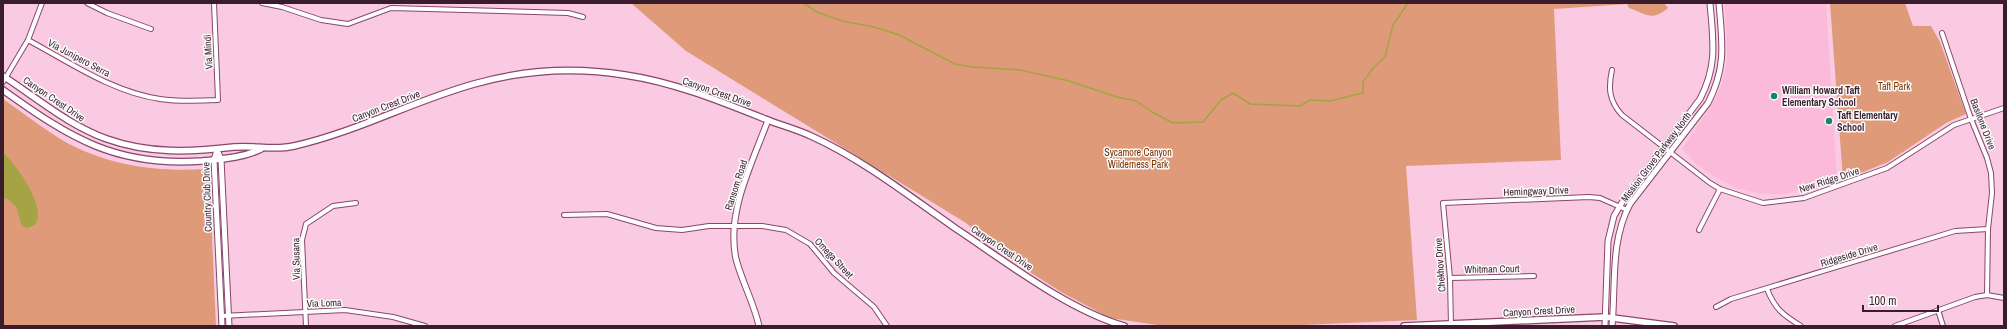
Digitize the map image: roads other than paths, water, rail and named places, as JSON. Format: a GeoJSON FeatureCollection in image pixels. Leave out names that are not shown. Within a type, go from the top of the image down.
{"type":"FeatureCollection","features":[{"type":"Feature","properties":{"kind":"main road","name":"Canyon Crest Drive"},"geometry":{"type":"LineString","coordinates":[[4,78],[71,123],[110,140],[166,152],[216,150],[249,146],[261,149],[290,147],[332,136],[472,84],[499,77],[566,69],[628,75],[706,96],[811,136],[862,164],[1021,273],[1060,296],[1108,321],[1124,326]]}},
{"type":"Feature","properties":{"kind":"main road","name":"Canyon Crest Drive"},"geometry":{"type":"LineString","coordinates":[[3,90],[62,131],[103,150],[162,162],[214,160],[246,156],[261,149]]}},
{"type":"Feature","properties":{"kind":"main road","name":"Canyon Crest Drive"},"geometry":{"type":"LineString","coordinates":[[1404,326],[1606,317],[1674,326]]}},
{"type":"Feature","properties":{"kind":"street"},"geometry":{"type":"LineString","coordinates":[[4,78],[28,40],[42,3]]}},
{"type":"Feature","properties":{"kind":"street"},"geometry":{"type":"LineString","coordinates":[[87,3],[107,13],[151,29]]}},
{"type":"Feature","properties":{"kind":"street","name":"Via Mindi"},"geometry":{"type":"LineString","coordinates":[[214,3],[218,100]]}},
{"type":"Feature","properties":{"kind":"street"},"geometry":{"type":"LineString","coordinates":[[262,3],[282,7],[321,20],[348,24],[391,8],[568,12],[583,18]]}},
{"type":"Feature","properties":{"kind":"street","name":"Mission Grove Parkway North"},"geometry":{"type":"LineString","coordinates":[[1605,326],[1608,241],[1614,216],[1623,200],[1700,99],[1711,73],[1713,49],[1710,3]]}},
{"type":"Feature","properties":{"kind":"street","name":"Mission Grove Parkway North"},"geometry":{"type":"LineString","coordinates":[[1612,326],[1617,241],[1622,218],[1708,102],[1720,74],[1723,49],[1719,3]]}},
{"type":"Feature","properties":{"kind":"street","name":"Basilone Drive"},"geometry":{"type":"LineString","coordinates":[[1942,33],[1971,119],[1988,158],[1991,173],[1992,193],[1988,229],[1987,295]]}},
{"type":"Feature","properties":{"kind":"street","name":"Via Junipero Serra"},"geometry":{"type":"LineString","coordinates":[[28,40],[98,79],[130,91],[159,99],[186,101],[218,100]]}},
{"type":"Feature","properties":{"kind":"street","name":"New Ridge Drive"},"geometry":{"type":"LineString","coordinates":[[1612,70],[1610,94],[1615,107],[1669,153],[1720,189],[1763,203],[1804,198],[1887,168],[1954,125],[2004,108]]}},
{"type":"Feature","properties":{"kind":"street","name":"Ransom Road"},"geometry":{"type":"LineString","coordinates":[[759,326],[736,259],[734,227],[739,201],[768,120]]}},
{"type":"Feature","properties":{"kind":"street","name":"Country Club Drive"},"geometry":{"type":"LineString","coordinates":[[216,150],[221,159],[229,326]]}},
{"type":"Feature","properties":{"kind":"street","name":"Country Club Drive"},"geometry":{"type":"LineString","coordinates":[[216,150],[214,160],[222,326]]}},
{"type":"Feature","properties":{"kind":"street"},"geometry":{"type":"LineString","coordinates":[[1699,230],[1720,189]]}},
{"type":"Feature","properties":{"kind":"street","name":"Hemingway Drive"},"geometry":{"type":"LineString","coordinates":[[1443,204],[1589,197],[1600,198],[1627,210]]}},
{"type":"Feature","properties":{"kind":"street","name":"Via Susana"},"geometry":{"type":"LineString","coordinates":[[306,326],[302,240],[306,224],[333,206],[356,203]]}},
{"type":"Feature","properties":{"kind":"street","name":"Chekhov Drive"},"geometry":{"type":"LineString","coordinates":[[1443,204],[1450,278],[1451,325]]}},
{"type":"Feature","properties":{"kind":"street","name":"Omega Street"},"geometry":{"type":"LineString","coordinates":[[564,215],[606,214],[656,228],[675,229],[709,226],[779,228],[806,240],[834,273],[874,307],[886,326]]}},
{"type":"Feature","properties":{"kind":"street","name":"Ridgeside Drive"},"geometry":{"type":"LineString","coordinates":[[1716,307],[1731,300],[1955,231],[1988,229]]}},
{"type":"Feature","properties":{"kind":"street","name":"Whitman Court"},"geometry":{"type":"LineString","coordinates":[[1450,278],[1534,276]]}},
{"type":"Feature","properties":{"kind":"street"},"geometry":{"type":"LineString","coordinates":[[1767,289],[1771,300],[1780,313],[1801,326]]}},
{"type":"Feature","properties":{"kind":"street"},"geometry":{"type":"LineString","coordinates":[[1895,326],[1938,310],[1987,295],[2004,298]]}},
{"type":"Feature","properties":{"kind":"street","name":"Via Loma"},"geometry":{"type":"LineString","coordinates":[[222,316],[345,310],[393,317],[425,326]]}},
{"type":"Feature","properties":{"kind":"street"},"geometry":{"type":"LineString","coordinates":[[1938,310],[1943,326]]}},
{"type":"Feature","properties":{"kind":"waterway"},"geometry":{"type":"LineString","coordinates":[[803,3],[817,12],[842,21],[874,27],[899,35],[955,64],[973,67],[1020,70],[1069,81],[1117,97],[1136,101],[1152,112],[1173,123],[1203,122],[1221,100],[1233,93],[1250,104],[1300,106],[1310,100],[1330,101],[1363,93],[1363,82],[1374,67],[1385,57],[1393,25],[1408,3]]}},
{"type":"Feature","properties":{"kind":"place","name":"William Howard Taft Elementary School"},"geometry":{"type":"Point","coordinates":[1774,96]}},
{"type":"Feature","properties":{"kind":"place","name":"Taft Elementary School"},"geometry":{"type":"Point","coordinates":[1829,121]}},
{"type":"Feature","properties":{"kind":"park label","name":"Taft Park"},"geometry":{"type":"Point","coordinates":[1894,86]}},
{"type":"Feature","properties":{"kind":"park label","name":"Sycamore Canyon Wilderness Park"},"geometry":{"type":"Point","coordinates":[1138,158]}}]}
